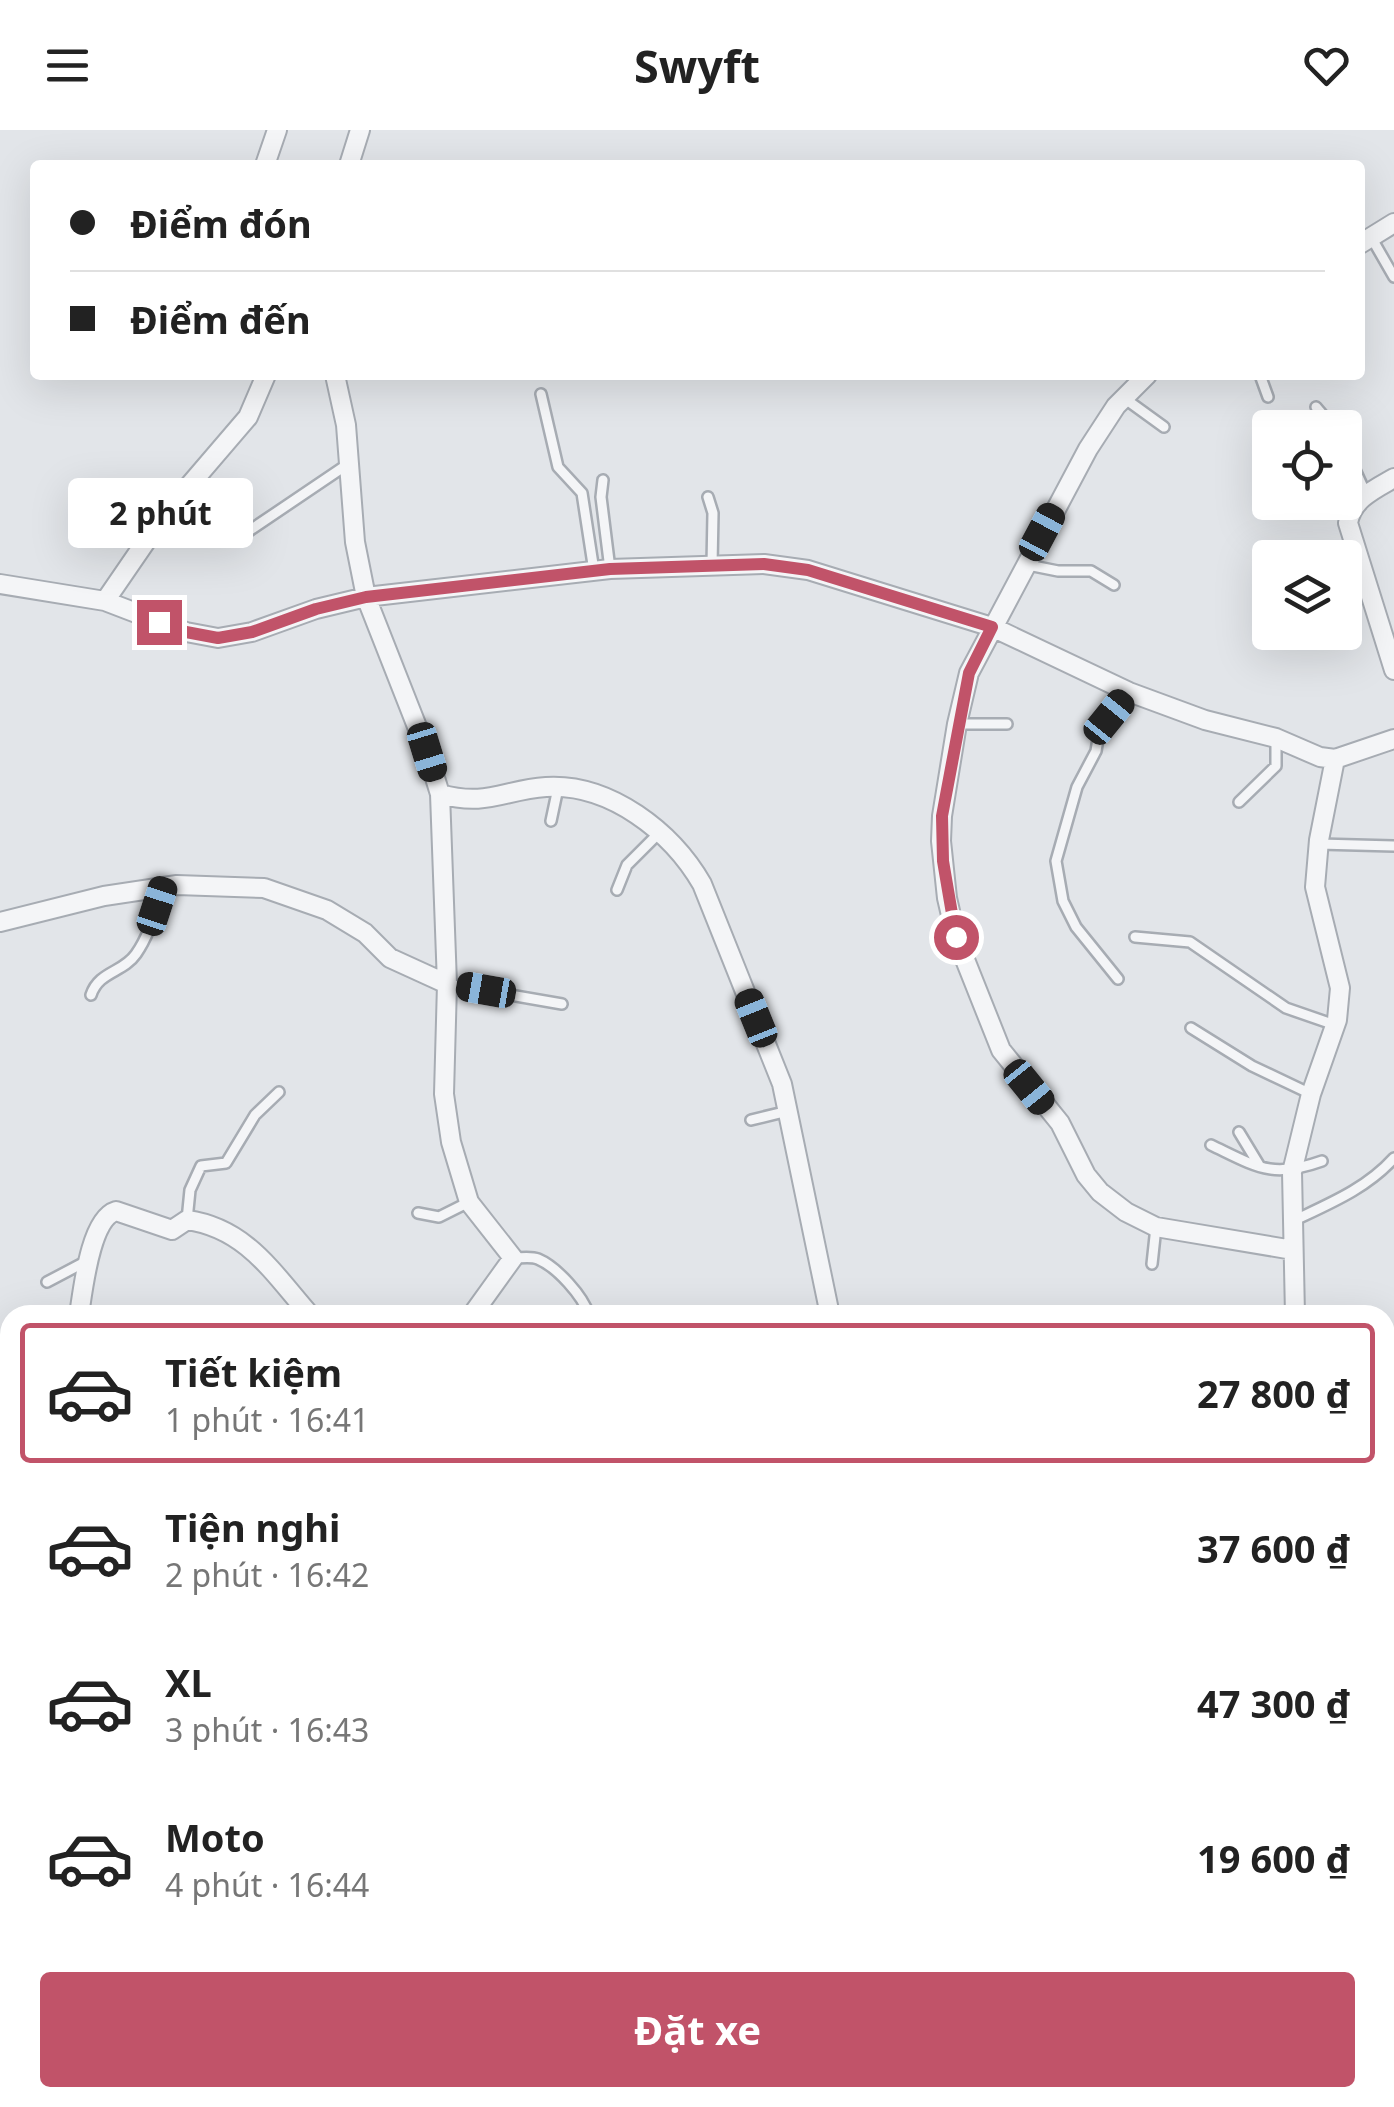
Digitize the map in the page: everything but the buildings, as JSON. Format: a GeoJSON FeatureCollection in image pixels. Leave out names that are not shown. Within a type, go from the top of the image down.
{"type":"FeatureCollection","features":[{"type":"Feature","properties":{"kind":"street"},"geometry":{"type":"LineString","coordinates":[[267,160],[277,130]]}},
{"type":"Feature","properties":{"kind":"street"},"geometry":{"type":"LineString","coordinates":[[351,160],[360,130]]}},
{"type":"Feature","properties":{"kind":"street"},"geometry":{"type":"LineString","coordinates":[[1366,240],[1394,223]]}},
{"type":"Feature","properties":{"kind":"street"},"geometry":{"type":"LineString","coordinates":[[105,601],[164,514],[248,418],[264,380]]}},
{"type":"Feature","properties":{"kind":"street"},"geometry":{"type":"LineString","coordinates":[[336,380],[346,424],[355,542],[366,597],[440,794],[448,984],[444,1094],[452,1142],[469,1202],[513,1258],[479,1305]]}},
{"type":"Feature","properties":{"kind":"street"},"geometry":{"type":"LineString","coordinates":[[1142,380],[1124,398],[1088,449],[969,673],[942,816],[941,842],[956,937],[980,1004],[1002,1050],[1060,1123],[1086,1176],[1126,1212],[1156,1227],[1293,1250]]}},
{"type":"Feature","properties":{"kind":"street"},"geometry":{"type":"LineString","coordinates":[[1393,666],[1348,523],[1350,511],[1366,494],[1394,478]]}},
{"type":"Feature","properties":{"kind":"street"},"geometry":{"type":"LineString","coordinates":[[0,584],[105,601],[186,632],[218,638],[252,632],[316,609],[366,597],[602,570],[764,564],[808,570],[992,627],[1129,692],[1205,720],[1276,738],[1320,757],[1335,759],[1394,739]]}},
{"type":"Feature","properties":{"kind":"street"},"geometry":{"type":"LineString","coordinates":[[1295,1305],[1292,1172],[1311,1094],[1336,1024],[1340,988],[1315,888],[1335,759]]}},
{"type":"Feature","properties":{"kind":"street"},"geometry":{"type":"LineString","coordinates":[[440,794],[461,800],[487,800],[546,787],[608,800],[661,831],[689,861],[702,884],[782,1084],[828,1305]]}},
{"type":"Feature","properties":{"kind":"street"},"geometry":{"type":"LineString","coordinates":[[0,922],[104,896],[164,887],[264,888],[327,910],[365,933],[390,958],[448,984]]}},
{"type":"Feature","properties":{"kind":"street"},"geometry":{"type":"LineString","coordinates":[[81,1305],[87,1261],[109,1212],[132,1216],[162,1230],[172,1230],[187,1220],[226,1231],[245,1242],[301,1305]]}},
{"type":"Feature","properties":{"kind":"street"},"geometry":{"type":"LineString","coordinates":[[1048,2107],[1062,2107]]}},
{"type":"Feature","properties":{"kind":"lane"},"geometry":{"type":"LineString","coordinates":[[1366,240],[1394,278]]}},
{"type":"Feature","properties":{"kind":"lane"},"geometry":{"type":"LineString","coordinates":[[1262,380],[1268,397]]}},
{"type":"Feature","properties":{"kind":"lane"},"geometry":{"type":"LineString","coordinates":[[542,394],[558,467],[582,492],[602,570]]}},
{"type":"Feature","properties":{"kind":"lane"},"geometry":{"type":"LineString","coordinates":[[1124,398],[1164,427]]}},
{"type":"Feature","properties":{"kind":"lane"},"geometry":{"type":"LineString","coordinates":[[212,518],[226,537],[240,537],[348,464]]}},
{"type":"Feature","properties":{"kind":"lane"},"geometry":{"type":"LineString","coordinates":[[602,570],[603,480]]}},
{"type":"Feature","properties":{"kind":"lane"},"geometry":{"type":"LineString","coordinates":[[1362,485],[1366,494]]}},
{"type":"Feature","properties":{"kind":"lane"},"geometry":{"type":"LineString","coordinates":[[708,497],[714,512],[712,565]]}},
{"type":"Feature","properties":{"kind":"lane"},"geometry":{"type":"LineString","coordinates":[[1025,564],[1058,571],[1091,570],[1114,585]]}},
{"type":"Feature","properties":{"kind":"lane"},"geometry":{"type":"LineString","coordinates":[[1118,979],[1076,927],[1062,901],[1056,861],[1077,787],[1096,752],[1099,733],[1129,692]]}},
{"type":"Feature","properties":{"kind":"lane"},"geometry":{"type":"LineString","coordinates":[[957,724],[1008,724]]}},
{"type":"Feature","properties":{"kind":"lane"},"geometry":{"type":"LineString","coordinates":[[1239,802],[1276,766],[1276,738]]}},
{"type":"Feature","properties":{"kind":"lane"},"geometry":{"type":"LineString","coordinates":[[551,822],[558,788]]}},
{"type":"Feature","properties":{"kind":"lane"},"geometry":{"type":"LineString","coordinates":[[617,890],[626,865],[661,831]]}},
{"type":"Feature","properties":{"kind":"lane"},"geometry":{"type":"LineString","coordinates":[[1319,844],[1394,846]]}},
{"type":"Feature","properties":{"kind":"lane"},"geometry":{"type":"LineString","coordinates":[[92,996],[94,985],[103,976],[127,964],[136,954],[151,926],[164,887]]}},
{"type":"Feature","properties":{"kind":"lane"},"geometry":{"type":"LineString","coordinates":[[1134,937],[1190,942],[1286,1008],[1336,1024]]}},
{"type":"Feature","properties":{"kind":"lane"},"geometry":{"type":"LineString","coordinates":[[448,984],[562,1004]]}},
{"type":"Feature","properties":{"kind":"lane"},"geometry":{"type":"LineString","coordinates":[[1191,1028],[1252,1066],[1311,1094]]}},
{"type":"Feature","properties":{"kind":"lane"},"geometry":{"type":"LineString","coordinates":[[187,1220],[190,1190],[200,1166],[226,1164],[255,1115],[280,1092]]}},
{"type":"Feature","properties":{"kind":"lane"},"geometry":{"type":"LineString","coordinates":[[752,1120],[788,1111]]}},
{"type":"Feature","properties":{"kind":"lane"},"geometry":{"type":"LineString","coordinates":[[1239,1132],[1260,1167]]}},
{"type":"Feature","properties":{"kind":"lane"},"geometry":{"type":"LineString","coordinates":[[1211,1145],[1260,1167],[1292,1172],[1322,1160]]}},
{"type":"Feature","properties":{"kind":"lane"},"geometry":{"type":"LineString","coordinates":[[1292,1221],[1379,1175],[1394,1158]]}},
{"type":"Feature","properties":{"kind":"lane"},"geometry":{"type":"LineString","coordinates":[[418,1213],[439,1217],[469,1202]]}},
{"type":"Feature","properties":{"kind":"lane"},"geometry":{"type":"LineString","coordinates":[[1152,1264],[1156,1227]]}},
{"type":"Feature","properties":{"kind":"lane"},"geometry":{"type":"LineString","coordinates":[[513,1258],[540,1260],[585,1305]]}},
{"type":"Feature","properties":{"kind":"lane"},"geometry":{"type":"LineString","coordinates":[[47,1282],[87,1261]]}},
{"type":"Feature","properties":{"kind":"route"},"geometry":{"type":"LineString","coordinates":[[159,622],[218,638],[252,632],[316,609],[366,597],[610,569],[764,564],[808,570],[992,627],[969,673],[942,816],[943,861],[956,937]]}}]}
